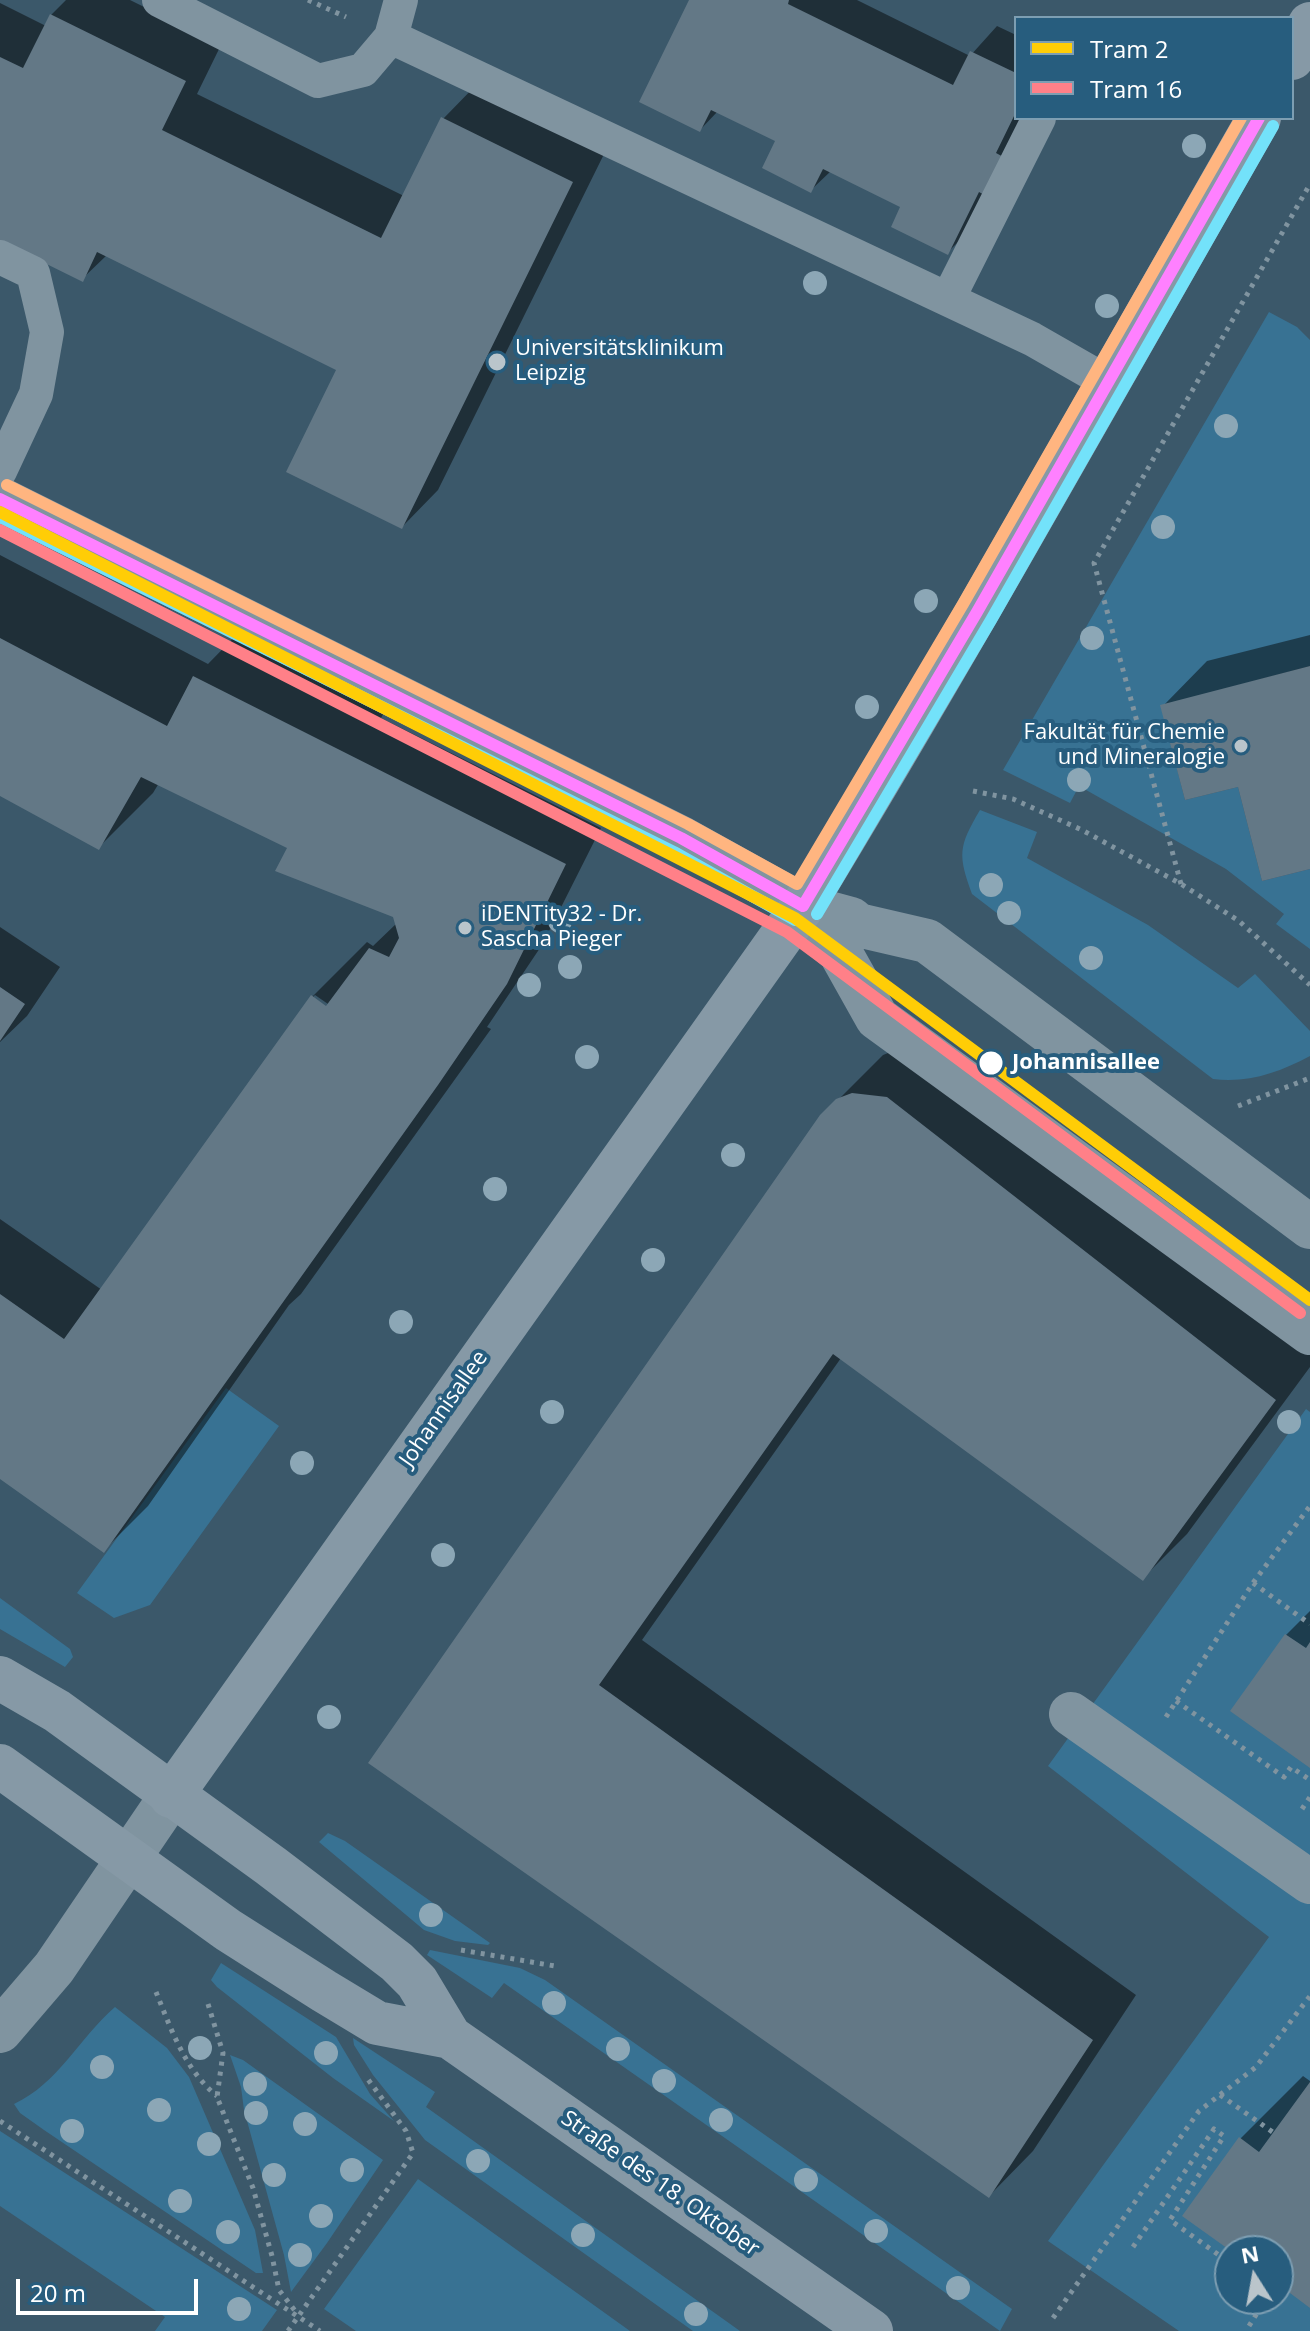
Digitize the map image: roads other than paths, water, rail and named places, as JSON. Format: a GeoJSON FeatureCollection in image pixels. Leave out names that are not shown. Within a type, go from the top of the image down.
{"type":"FeatureCollection","features":[{"type":"Feature","properties":{"kind":"street"},"geometry":{"type":"LineString","coordinates":[[1294,54],[1310,24]]}},
{"type":"Feature","properties":{"kind":"street","name":"Johannisallee"},"geometry":{"type":"LineString","coordinates":[[171,1796],[803,906],[889,764],[1258,120]]}},
{"type":"Feature","properties":{"kind":"street"},"geometry":{"type":"LineString","coordinates":[[0,499],[681,838],[803,906],[851,919],[858,925],[927,941],[1310,1227]]}},
{"type":"Feature","properties":{"kind":"street"},"geometry":{"type":"LineString","coordinates":[[803,906],[827,941],[840,952],[877,1018],[1310,1333]]}},
{"type":"Feature","properties":{"kind":"street","name":"Straße des 18. Oktober"},"geometry":{"type":"LineString","coordinates":[[0,1678],[57,1711],[397,1962],[417,1982],[450,2037]]}},
{"type":"Feature","properties":{"kind":"street"},"geometry":{"type":"LineString","coordinates":[[1071,1714],[1310,1882]]}},
{"type":"Feature","properties":{"kind":"street","name":"Straße des 18. Oktober"},"geometry":{"type":"LineString","coordinates":[[0,1766],[228,1930],[377,2023],[450,2037],[871,2331]]}},
{"type":"Feature","properties":{"kind":"street"},"geometry":{"type":"LineString","coordinates":[[0,2031],[54,1968],[171,1796]]}},
{"type":"Feature","properties":{"kind":"lane"},"geometry":{"type":"LineString","coordinates":[[159,0],[318,81],[363,70],[391,37],[401,0]]}},
{"type":"Feature","properties":{"kind":"lane"},"geometry":{"type":"LineString","coordinates":[[391,37],[1032,339],[1109,383]]}},
{"type":"Feature","properties":{"kind":"lane"},"geometry":{"type":"LineString","coordinates":[[948,299],[1038,120]]}},
{"type":"Feature","properties":{"kind":"lane"},"geometry":{"type":"LineString","coordinates":[[0,257],[33,273],[47,332],[36,394],[0,471]]}},
{"type":"Feature","properties":{"kind":"tram line","name":"2"},"geometry":{"type":"LineString","coordinates":[[0,512],[795,918],[1310,1300]]}},
{"type":"Feature","properties":{"kind":"tram line","name":"16"},"geometry":{"type":"LineString","coordinates":[[0,530],[787,932],[1300,1313]]}},
{"type":"Feature","properties":{"kind":"place","name":"Universitätsklinikum Leipzig"},"geometry":{"type":"Point","coordinates":[497,362]}},
{"type":"Feature","properties":{"kind":"place","name":"Fakultät für Chemie und Mineralogie"},"geometry":{"type":"Point","coordinates":[1241,746]}},
{"type":"Feature","properties":{"kind":"place","name":"iDENTity32 - Dr. Sascha Pieger"},"geometry":{"type":"Point","coordinates":[465,928]}},
{"type":"Feature","properties":{"kind":"place","name":"Johannisallee"},"geometry":{"type":"Point","coordinates":[991,1063]}}]}
